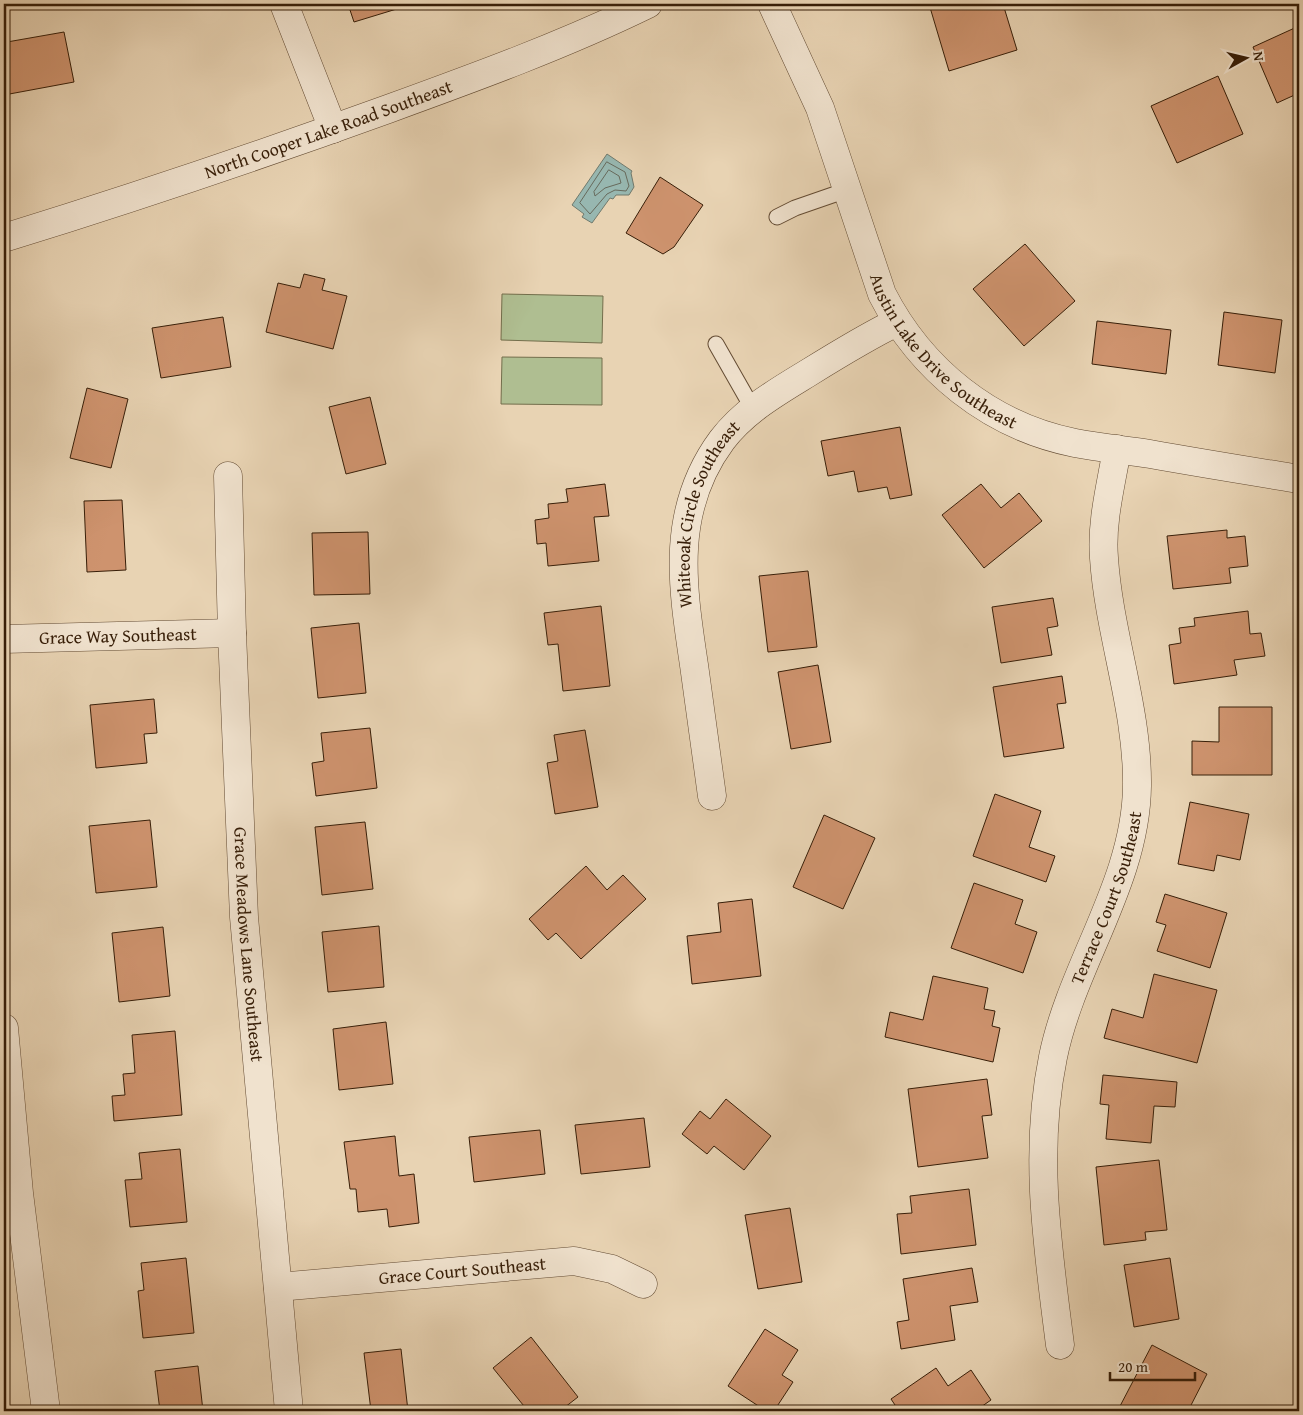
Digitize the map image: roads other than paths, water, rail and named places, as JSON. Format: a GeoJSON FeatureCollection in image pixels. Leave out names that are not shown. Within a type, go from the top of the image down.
{"type":"FeatureCollection","features":[{"type":"Feature","properties":{"kind":"street"},"geometry":{"type":"LineString","coordinates":[[284,4],[333,129]]}},
{"type":"Feature","properties":{"kind":"street","name":"North Cooper Lake Road Southeast"},"geometry":{"type":"LineString","coordinates":[[4,238],[110,205],[333,129],[503,67],[648,4]]}},
{"type":"Feature","properties":{"kind":"street","name":"Austin Lake Drive Southeast"},"geometry":{"type":"LineString","coordinates":[[772,4],[820,108],[870,264],[896,322],[918,350],[948,382],[983,407],[1032,430],[1075,443],[1299,479]]}},
{"type":"Feature","properties":{"kind":"street","name":"Whiteoak Circle Southeast"},"geometry":{"type":"LineString","coordinates":[[712,796],[684,596],[683,549],[688,508],[704,470],[723,439],[753,409],[863,338],[896,322]]}},
{"type":"Feature","properties":{"kind":"street","name":"Terrace Court Southeast"},"geometry":{"type":"LineString","coordinates":[[1060,1345],[1044,1223],[1042,1160],[1053,1056],[1125,860],[1134,821],[1137,785],[1133,738],[1107,593],[1103,556],[1104,525],[1117,449]]}},
{"type":"Feature","properties":{"kind":"street","name":"Grace Meadows Lane Southeast"},"geometry":{"type":"LineString","coordinates":[[228,476],[232,633],[244,917],[289,1411]]}},
{"type":"Feature","properties":{"kind":"street","name":"Grace Way Southeast"},"geometry":{"type":"LineString","coordinates":[[4,639],[232,633]]}},
{"type":"Feature","properties":{"kind":"street"},"geometry":{"type":"LineString","coordinates":[[4,1028],[19,1193],[46,1411]]}},
{"type":"Feature","properties":{"kind":"street","name":"Grace Court Southeast"},"geometry":{"type":"LineString","coordinates":[[278,1287],[574,1261],[612,1269],[643,1284]]}},
{"type":"Feature","properties":{"kind":"lane"},"geometry":{"type":"LineString","coordinates":[[777,217],[795,208],[847,190]]}},
{"type":"Feature","properties":{"kind":"lane"},"geometry":{"type":"LineString","coordinates":[[716,344],[753,409]]}},
{"type":"Feature","properties":{"kind":"water"},"geometry":{"type":"Polygon","coordinates":[[[607,154],[632,171],[634,187],[629,195],[616,195],[613,199],[610,198],[592,223],[582,217],[584,214],[572,205],[607,154]]]}}]}
